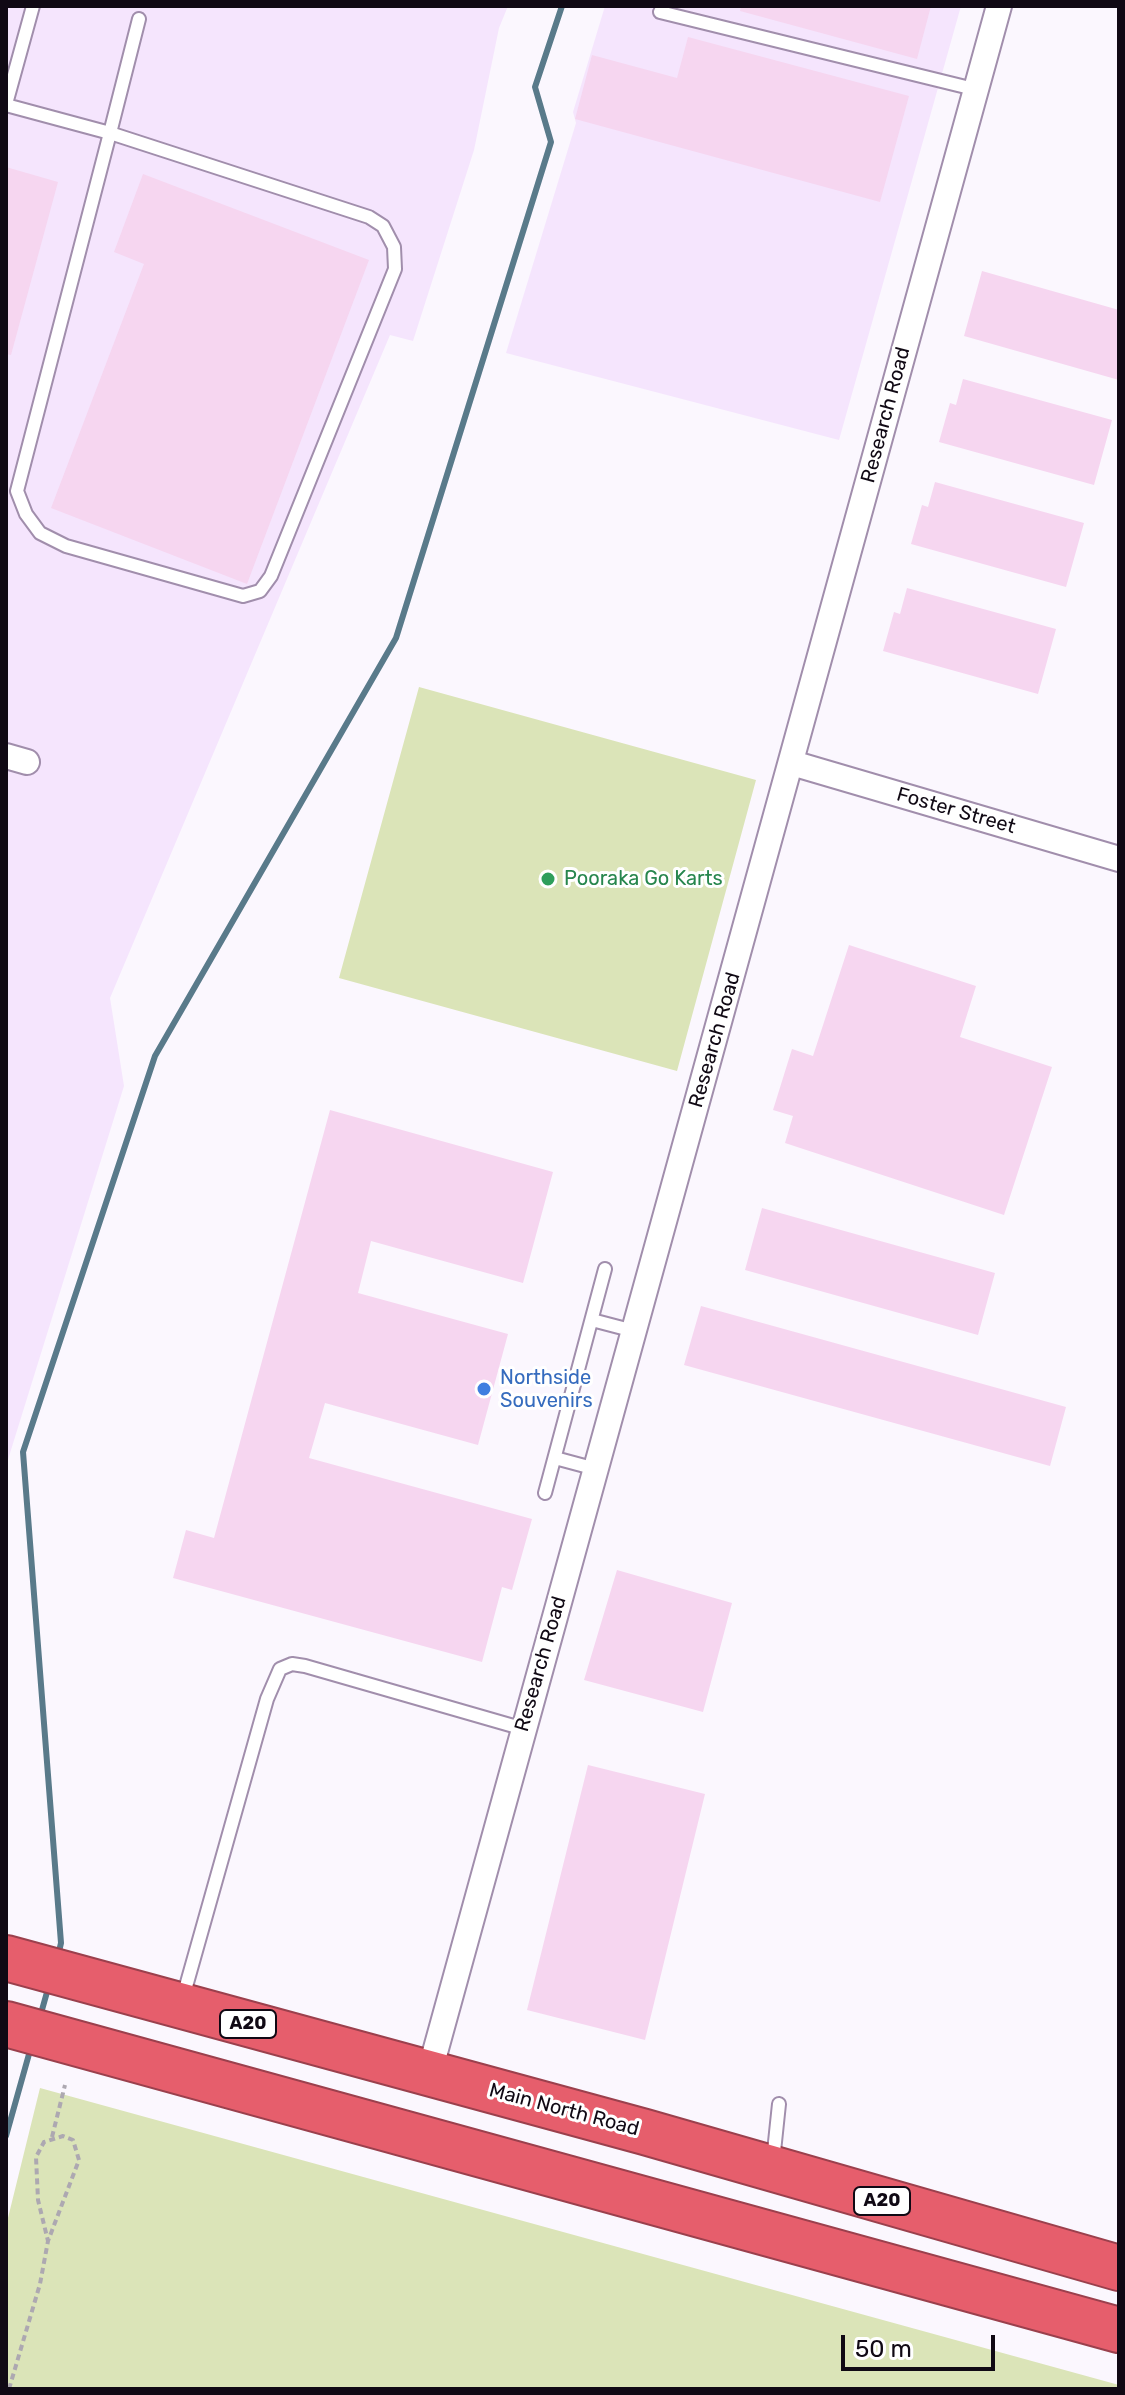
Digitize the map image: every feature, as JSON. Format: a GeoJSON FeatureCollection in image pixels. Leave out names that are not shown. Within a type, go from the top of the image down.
{"type":"FeatureCollection","features":[{"type":"Feature","properties":{"kind":"highway","name":"Main North Road"},"geometry":{"type":"LineString","coordinates":[[37,1966],[1119,2268]]}},
{"type":"Feature","properties":{"kind":"highway"},"geometry":{"type":"LineString","coordinates":[[26,2030],[1119,2330]]}},
{"type":"Feature","properties":{"kind":"highway"},"geometry":{"type":"LineString","coordinates":[[300,2104],[398,2093],[429,2074]]}},
{"type":"Feature","properties":{"kind":"highway"},"geometry":{"type":"LineString","coordinates":[[429,2074],[429,2096],[435,2107],[483,2155]]}},
{"type":"Feature","properties":{"kind":"street","name":"Research Road"},"geometry":{"type":"LineString","coordinates":[[429,2074],[999,6]]}},
{"type":"Feature","properties":{"kind":"street","name":"Foster Street"},"geometry":{"type":"LineString","coordinates":[[792,763],[1119,859]]}},
{"type":"Feature","properties":{"kind":"lane"},"geometry":{"type":"LineString","coordinates":[[33,6],[6,104],[110,133],[369,217],[383,226],[394,247],[395,269],[271,576],[260,591],[243,596],[66,546],[40,533],[26,514],[17,491],[110,133],[139,19]]}},
{"type":"Feature","properties":{"kind":"lane"},"geometry":{"type":"LineString","coordinates":[[660,12],[974,89]]}},
{"type":"Feature","properties":{"kind":"lane"},"geometry":{"type":"LineString","coordinates":[[545,1493],[605,1269]]}},
{"type":"Feature","properties":{"kind":"lane"},"geometry":{"type":"LineString","coordinates":[[592,1320],[634,1331]]}},
{"type":"Feature","properties":{"kind":"lane"},"geometry":{"type":"LineString","coordinates":[[555,1458],[596,1469]]}},
{"type":"Feature","properties":{"kind":"lane"},"geometry":{"type":"LineString","coordinates":[[181,2006],[267,1699],[280,1669],[292,1664],[305,1666],[524,1729]]}},
{"type":"Feature","properties":{"kind":"lane"},"geometry":{"type":"LineString","coordinates":[[772,2170],[779,2104]]}},
{"type":"Feature","properties":{"kind":"path"},"geometry":{"type":"LineString","coordinates":[[52,2137],[65,2085]]}},
{"type":"Feature","properties":{"kind":"path"},"geometry":{"type":"LineString","coordinates":[[9,2389],[40,2284],[48,2241],[79,2160],[73,2140],[52,2137],[44,2142],[36,2157],[35,2175],[48,2241]]}},
{"type":"Feature","properties":{"kind":"shaded area"},"geometry":{"type":"Polygon","coordinates":[[[6,6],[508,6],[499,28],[474,150],[413,341],[390,335],[110,998],[124,1086],[6,1466],[6,6]]]}},
{"type":"Feature","properties":{"kind":"shaded area"},"geometry":{"type":"Polygon","coordinates":[[[605,6],[961,6],[839,440],[506,353],[576,123],[573,112],[605,6]]]}},
{"type":"Feature","properties":{"kind":"green space","name":"Pooraka Go Karts"},"geometry":{"type":"Polygon","coordinates":[[[419,687],[756,780],[677,1071],[339,978],[419,687]]]}},
{"type":"Feature","properties":{"kind":"green space"},"geometry":{"type":"Polygon","coordinates":[[[40,2088],[1119,2385],[1119,2389],[6,2389],[6,2226],[40,2088]]]}},
{"type":"Feature","properties":{"kind":"building"},"geometry":{"type":"Polygon","coordinates":[[[741,6],[931,6],[917,59],[740,11],[741,6]]]}},
{"type":"Feature","properties":{"kind":"building"},"geometry":{"type":"Polygon","coordinates":[[[688,37],[909,96],[880,202],[575,119],[592,55],[677,78],[688,37]]]}},
{"type":"Feature","properties":{"kind":"building"},"geometry":{"type":"Polygon","coordinates":[[[6,167],[58,182],[11,355],[6,354],[6,167]]]}},
{"type":"Feature","properties":{"kind":"building"},"geometry":{"type":"Polygon","coordinates":[[[143,174],[369,260],[247,584],[51,508],[144,264],[114,252],[143,174]]]}},
{"type":"Feature","properties":{"kind":"building"},"geometry":{"type":"Polygon","coordinates":[[[982,271],[1119,310],[1119,380],[964,336],[982,271]]]}},
{"type":"Feature","properties":{"kind":"building"},"geometry":{"type":"Polygon","coordinates":[[[963,379],[1112,420],[1094,485],[939,442],[950,403],[956,405],[963,379]]]}},
{"type":"Feature","properties":{"kind":"building"},"geometry":{"type":"Polygon","coordinates":[[[935,482],[1084,523],[1066,587],[911,544],[922,505],[928,507],[935,482]]]}},
{"type":"Feature","properties":{"kind":"building"},"geometry":{"type":"Polygon","coordinates":[[[907,588],[1056,629],[1038,694],[883,651],[894,612],[900,614],[907,588]]]}},
{"type":"Feature","properties":{"kind":"building"},"geometry":{"type":"Polygon","coordinates":[[[849,945],[976,986],[960,1037],[1052,1067],[1004,1215],[785,1143],[793,1116],[773,1110],[792,1049],[813,1056],[849,945]]]}},
{"type":"Feature","properties":{"kind":"building"},"geometry":{"type":"Polygon","coordinates":[[[330,1110],[553,1172],[523,1283],[371,1241],[358,1293],[508,1334],[478,1445],[325,1403],[309,1458],[532,1519],[512,1590],[502,1587],[482,1662],[173,1578],[186,1530],[214,1538],[330,1110]]]}},
{"type":"Feature","properties":{"kind":"building"},"geometry":{"type":"Polygon","coordinates":[[[762,1208],[995,1273],[978,1335],[745,1270],[762,1208]]]}},
{"type":"Feature","properties":{"kind":"building"},"geometry":{"type":"Polygon","coordinates":[[[701,1306],[1066,1407],[1050,1466],[684,1365],[701,1306]]]}},
{"type":"Feature","properties":{"kind":"building"},"geometry":{"type":"Polygon","coordinates":[[[617,1570],[732,1603],[703,1712],[584,1680],[617,1570]]]}},
{"type":"Feature","properties":{"kind":"building"},"geometry":{"type":"Polygon","coordinates":[[[588,1765],[705,1794],[645,2040],[527,2010],[588,1765]]]}},
{"type":"Feature","properties":{"kind":"waterway"},"geometry":{"type":"LineString","coordinates":[[58,1956],[61,1943],[23,1452],[155,1056],[396,638],[551,142],[535,87],[562,6]]}},
{"type":"Feature","properties":{"kind":"waterway"},"geometry":{"type":"LineString","coordinates":[[40,2017],[49,1985]]}},
{"type":"Feature","properties":{"kind":"waterway"},"geometry":{"type":"LineString","coordinates":[[6,2136],[31,2047]]}},
{"type":"Feature","properties":{"kind":"place","name":"Pooraka Go Karts"},"geometry":{"type":"Point","coordinates":[548,879]}},
{"type":"Feature","properties":{"kind":"place","name":"Northside Souvenirs"},"geometry":{"type":"Point","coordinates":[484,1389]}}]}
